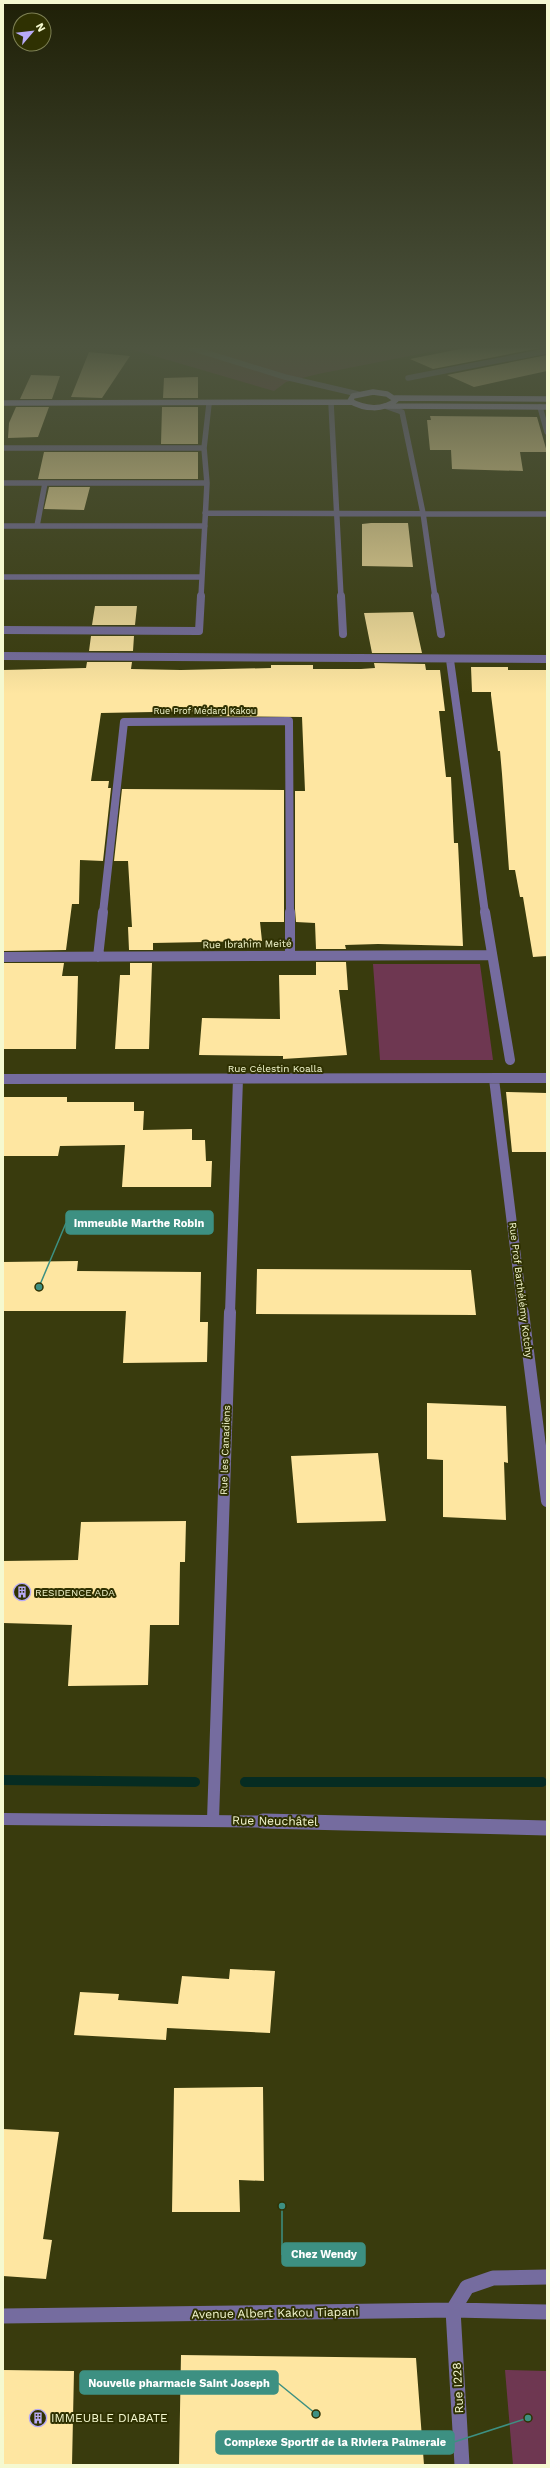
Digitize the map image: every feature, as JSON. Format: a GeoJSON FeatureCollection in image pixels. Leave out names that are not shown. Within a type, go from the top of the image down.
{"type":"FeatureCollection","features":[{"type":"Feature","properties":{"kind":"street"},"geometry":{"type":"LineString","coordinates":[[3,630],[199,631],[207,483],[205,463]]}},
{"type":"Feature","properties":{"kind":"street"},"geometry":{"type":"LineString","coordinates":[[333,463],[343,634]]}},
{"type":"Feature","properties":{"kind":"street"},"geometry":{"type":"LineString","coordinates":[[413,463],[423,513],[441,634]]}},
{"type":"Feature","properties":{"kind":"street"},"geometry":{"type":"LineString","coordinates":[[3,483],[207,483]]}},
{"type":"Feature","properties":{"kind":"street"},"geometry":{"type":"LineString","coordinates":[[37,526],[45,483]]}},
{"type":"Feature","properties":{"kind":"street"},"geometry":{"type":"LineString","coordinates":[[205,513],[547,514]]}},
{"type":"Feature","properties":{"kind":"street"},"geometry":{"type":"LineString","coordinates":[[3,526],[205,526]]}},
{"type":"Feature","properties":{"kind":"street"},"geometry":{"type":"LineString","coordinates":[[3,577],[202,577]]}},
{"type":"Feature","properties":{"kind":"street"},"geometry":{"type":"LineString","coordinates":[[3,656],[450,660],[547,659]]}},
{"type":"Feature","properties":{"kind":"street"},"geometry":{"type":"LineString","coordinates":[[450,660],[491,955],[510,1060]]}},
{"type":"Feature","properties":{"kind":"street","name":"Rue Prof Médard Kakou"},"geometry":{"type":"LineString","coordinates":[[98,957],[124,722],[289,721],[290,954]]}},
{"type":"Feature","properties":{"kind":"street","name":"Rue Ibrahim Meité"},"geometry":{"type":"LineString","coordinates":[[3,957],[290,954],[491,955]]}},
{"type":"Feature","properties":{"kind":"street","name":"Rue Prof Barthélémy Kotchy"},"geometry":{"type":"LineString","coordinates":[[494,1078],[547,1501]]}},
{"type":"Feature","properties":{"kind":"street","name":"Rue Célestin Koalla"},"geometry":{"type":"LineString","coordinates":[[3,1079],[547,1078]]}},
{"type":"Feature","properties":{"kind":"street","name":"Rue les Canadiens"},"geometry":{"type":"LineString","coordinates":[[213,1820],[238,1079]]}},
{"type":"Feature","properties":{"kind":"street","name":"Rue Neuchâtel"},"geometry":{"type":"LineString","coordinates":[[3,1819],[213,1820],[547,1828]]}},
{"type":"Feature","properties":{"kind":"street"},"geometry":{"type":"LineString","coordinates":[[453,2310],[467,2287],[493,2278],[547,2277]]}},
{"type":"Feature","properties":{"kind":"street","name":"Avenue Albert Kakou Tiapani"},"geometry":{"type":"LineString","coordinates":[[3,2316],[453,2310],[547,2312]]}},
{"type":"Feature","properties":{"kind":"street","name":"Rue I228"},"geometry":{"type":"LineString","coordinates":[[453,2310],[462,2465]]}},
{"type":"Feature","properties":{"kind":"shaded area"},"geometry":{"type":"Polygon","coordinates":[[[373,964],[480,964],[493,1060],[380,1060],[373,964]]]}},
{"type":"Feature","properties":{"kind":"shaded area"},"geometry":{"type":"Polygon","coordinates":[[[505,2370],[547,2371],[547,2465],[513,2465],[505,2370]]]}},
{"type":"Feature","properties":{"kind":"building"},"geometry":{"type":"Polygon","coordinates":[[[42,463],[198,463],[198,479],[38,479],[42,463]]]}},
{"type":"Feature","properties":{"kind":"building"},"geometry":{"type":"Polygon","coordinates":[[[452,463],[522,463],[523,471],[452,469],[452,463]]]}},
{"type":"Feature","properties":{"kind":"building"},"geometry":{"type":"Polygon","coordinates":[[[49,487],[90,487],[84,510],[44,509],[49,487]]]}},
{"type":"Feature","properties":{"kind":"building"},"geometry":{"type":"Polygon","coordinates":[[[408,523],[413,567],[362,566],[362,524],[408,523]]]}},
{"type":"Feature","properties":{"kind":"building"},"geometry":{"type":"Polygon","coordinates":[[[95,606],[137,606],[135,625],[92,625],[95,606]]]}},
{"type":"Feature","properties":{"kind":"building"},"geometry":{"type":"Polygon","coordinates":[[[413,612],[422,653],[372,653],[364,613],[413,612]]]}},
{"type":"Feature","properties":{"kind":"building"},"geometry":{"type":"Polygon","coordinates":[[[91,636],[134,636],[133,651],[89,651],[91,636]]]}},
{"type":"Feature","properties":{"kind":"building"},"geometry":{"type":"Polygon","coordinates":[[[87,662],[132,662],[131,669],[181,670],[271,668],[271,665],[313,665],[313,669],[361,669],[375,668],[374,663],[425,664],[426,670],[440,670],[445,711],[439,711],[446,777],[451,777],[454,843],[458,843],[463,946],[378,944],[345,945],[346,949],[316,949],[315,923],[296,922],[295,909],[295,791],[305,791],[302,717],[207,716],[205,711],[101,713],[91,781],[109,781],[108,788],[111,788],[103,861],[80,860],[79,904],[72,904],[66,950],[3,951],[3,670],[86,668],[87,662]]]}},
{"type":"Feature","properties":{"kind":"building"},"geometry":{"type":"Polygon","coordinates":[[[471,667],[508,667],[508,670],[547,670],[547,956],[533,957],[523,897],[520,897],[515,870],[509,870],[500,751],[498,751],[491,692],[472,692],[471,667]]]}},
{"type":"Feature","properties":{"kind":"building"},"geometry":{"type":"Polygon","coordinates":[[[122,789],[284,790],[284,922],[260,922],[262,941],[153,943],[153,950],[129,950],[128,927],[132,927],[128,861],[114,861],[122,789]]]}},
{"type":"Feature","properties":{"kind":"building"},"geometry":{"type":"Polygon","coordinates":[[[316,962],[346,962],[348,990],[339,990],[347,1055],[283,1059],[283,1056],[199,1055],[202,1018],[280,1019],[279,975],[316,975],[316,962]]]}},
{"type":"Feature","properties":{"kind":"building"},"geometry":{"type":"Polygon","coordinates":[[[3,963],[64,963],[62,976],[78,976],[76,1049],[3,1049],[3,963]]]}},
{"type":"Feature","properties":{"kind":"building"},"geometry":{"type":"Polygon","coordinates":[[[130,963],[152,963],[149,1049],[115,1049],[120,975],[130,975],[130,963]]]}},
{"type":"Feature","properties":{"kind":"building"},"geometry":{"type":"Polygon","coordinates":[[[506,1092],[547,1093],[547,1152],[512,1152],[506,1092]]]}},
{"type":"Feature","properties":{"kind":"building"},"geometry":{"type":"Polygon","coordinates":[[[3,1097],[67,1097],[67,1102],[134,1102],[134,1111],[144,1111],[143,1130],[192,1129],[192,1140],[205,1140],[206,1161],[212,1161],[211,1187],[122,1187],[125,1145],[60,1146],[58,1156],[3,1156],[3,1097]]]}},
{"type":"Feature","properties":{"kind":"building"},"geometry":{"type":"Polygon","coordinates":[[[78,1261],[77,1271],[201,1272],[200,1322],[208,1322],[207,1362],[123,1363],[126,1311],[3,1311],[3,1262],[78,1261]]]}},
{"type":"Feature","properties":{"kind":"building"},"geometry":{"type":"Polygon","coordinates":[[[257,1269],[471,1270],[476,1315],[256,1314],[257,1269]]]}},
{"type":"Feature","properties":{"kind":"building"},"geometry":{"type":"Polygon","coordinates":[[[427,1403],[506,1406],[508,1463],[504,1462],[506,1520],[443,1517],[443,1460],[427,1459],[427,1403]]]}},
{"type":"Feature","properties":{"kind":"building"},"geometry":{"type":"Polygon","coordinates":[[[378,1453],[386,1521],[297,1523],[291,1456],[378,1453]]]}},
{"type":"Feature","properties":{"kind":"building"},"geometry":{"type":"Polygon","coordinates":[[[186,1521],[185,1562],[180,1562],[179,1625],[150,1625],[148,1685],[68,1686],[72,1625],[3,1623],[3,1561],[78,1560],[81,1522],[186,1521]]]}},
{"type":"Feature","properties":{"kind":"building"},"geometry":{"type":"Polygon","coordinates":[[[230,1969],[275,1971],[270,2033],[167,2028],[166,2040],[74,2035],[80,1992],[119,1994],[118,2000],[178,2004],[182,1976],[229,1979],[230,1969]]]}},
{"type":"Feature","properties":{"kind":"building"},"geometry":{"type":"Polygon","coordinates":[[[263,2087],[264,2181],[239,2180],[240,2212],[172,2212],[174,2088],[263,2087]]]}},
{"type":"Feature","properties":{"kind":"building"},"geometry":{"type":"Polygon","coordinates":[[[3,2129],[59,2132],[43,2239],[52,2240],[46,2279],[3,2276],[3,2129]]]}},
{"type":"Feature","properties":{"kind":"building"},"geometry":{"type":"Polygon","coordinates":[[[181,2355],[416,2358],[424,2465],[179,2465],[181,2355]]]}},
{"type":"Feature","properties":{"kind":"building","name":"IMMEUBLE DIABATE"},"geometry":{"type":"Polygon","coordinates":[[[3,2370],[74,2371],[72,2465],[3,2465],[3,2370]]]}},
{"type":"Feature","properties":{"kind":"waterway"},"geometry":{"type":"LineString","coordinates":[[3,1780],[195,1782]]}},
{"type":"Feature","properties":{"kind":"waterway"},"geometry":{"type":"LineString","coordinates":[[245,1782],[542,1782]]}},
{"type":"Feature","properties":{"kind":"place","name":"Immeuble Marthe Robin"},"geometry":{"type":"Point","coordinates":[39,1287]}},
{"type":"Feature","properties":{"kind":"place","name":"RESIDENCE ADA"},"geometry":{"type":"Point","coordinates":[22,1592]}},
{"type":"Feature","properties":{"kind":"place","name":"Chez Wendy"},"geometry":{"type":"Point","coordinates":[282,2206]}},
{"type":"Feature","properties":{"kind":"place","name":"Nouvelle pharmacie Saint Joseph"},"geometry":{"type":"Point","coordinates":[316,2414]}},
{"type":"Feature","properties":{"kind":"place","name":"IMMEUBLE DIABATE"},"geometry":{"type":"Point","coordinates":[38,2418]}},
{"type":"Feature","properties":{"kind":"place","name":"Complexe Sportif de la Riviera Palmeraie"},"geometry":{"type":"Point","coordinates":[528,2418]}}]}
